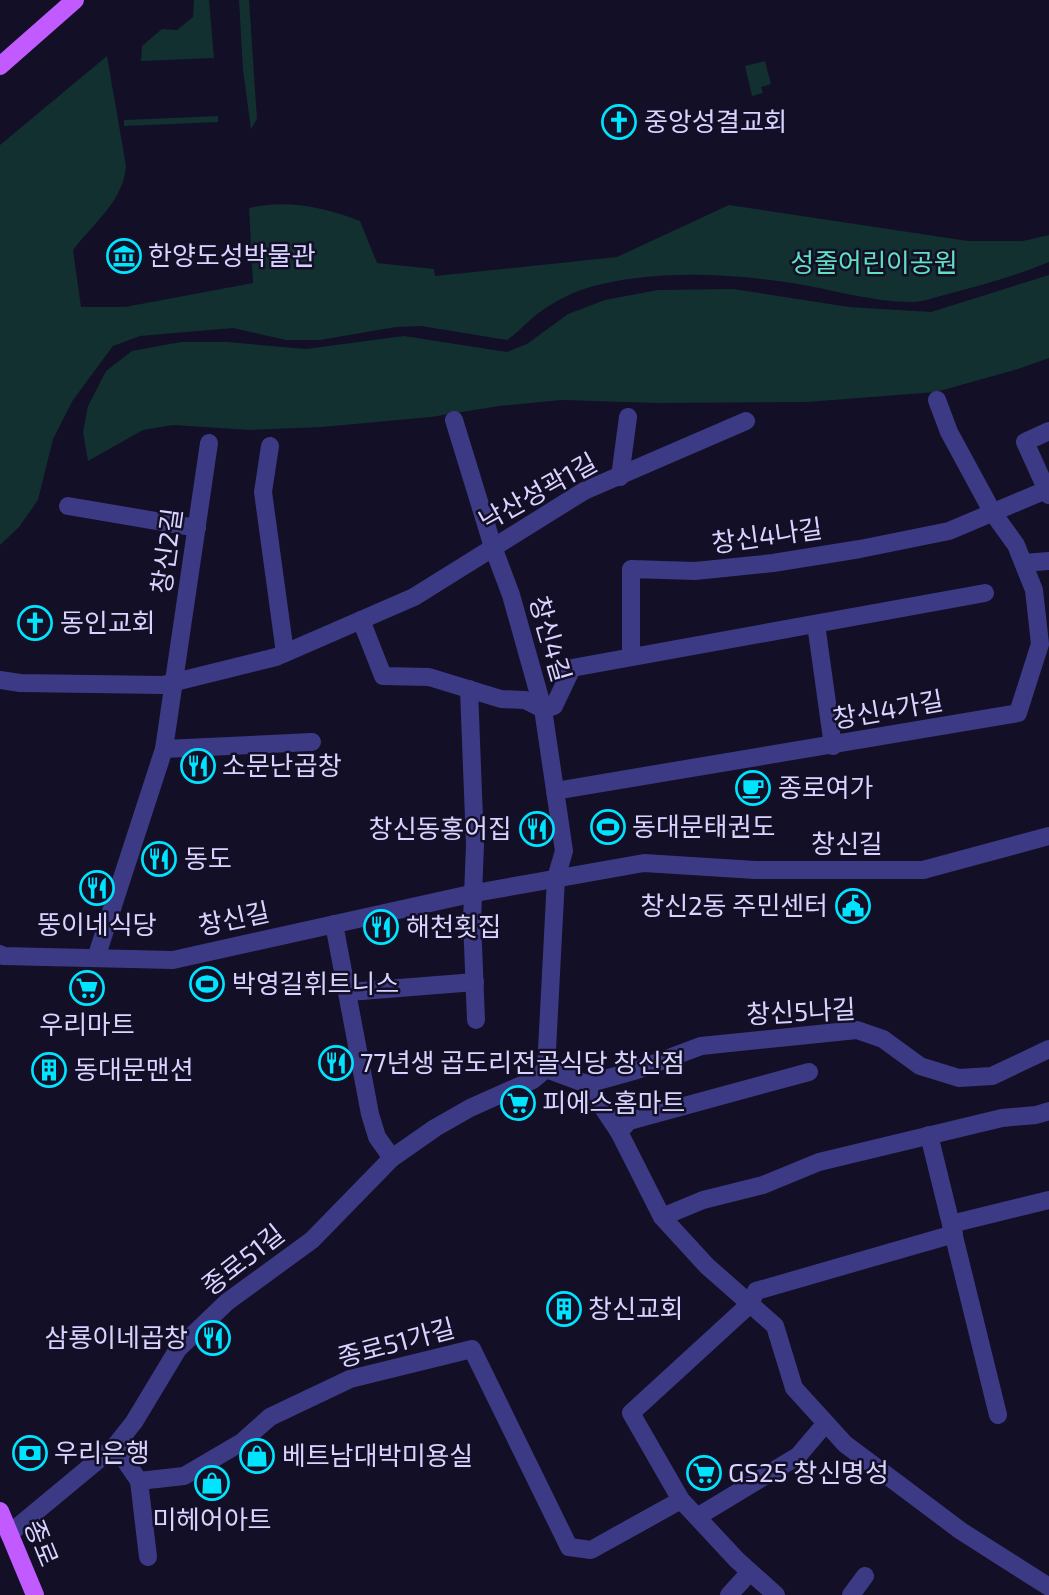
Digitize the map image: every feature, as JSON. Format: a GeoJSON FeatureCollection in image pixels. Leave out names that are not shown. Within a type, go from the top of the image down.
{"type":"FeatureCollection","features":[{"type":"Feature","properties":{"kind":"main road"},"geometry":{"type":"LineString","coordinates":[[0,66],[75,0]]}},
{"type":"Feature","properties":{"kind":"main road","name":"종로"},"geometry":{"type":"LineString","coordinates":[[0,1511],[35,1595]]}},
{"type":"Feature","properties":{"kind":"street","name":"창신4가길"},"geometry":{"type":"LineString","coordinates":[[555,791],[1018,713],[1040,644],[1034,590],[1016,545],[993,513],[949,432],[937,400]]}},
{"type":"Feature","properties":{"kind":"street"},"geometry":{"type":"LineString","coordinates":[[620,477],[628,417]]}},
{"type":"Feature","properties":{"kind":"street","name":"창신4길"},"geometry":{"type":"LineString","coordinates":[[454,420],[493,547],[511,595],[543,709],[564,850],[556,878],[546,1069]]}},
{"type":"Feature","properties":{"kind":"street","name":"낙산성곽1길"},"geometry":{"type":"LineString","coordinates":[[0,680],[20,683],[163,685],[276,657],[414,597],[584,491],[746,421]]}},
{"type":"Feature","properties":{"kind":"street"},"geometry":{"type":"LineString","coordinates":[[993,513],[1048,493],[1025,442],[1049,431]]}},
{"type":"Feature","properties":{"kind":"street","name":"창신2길"},"geometry":{"type":"LineString","coordinates":[[96,958],[164,749],[209,443]]}},
{"type":"Feature","properties":{"kind":"street"},"geometry":{"type":"LineString","coordinates":[[270,446],[263,492],[285,653]]}},
{"type":"Feature","properties":{"kind":"street"},"geometry":{"type":"LineString","coordinates":[[68,506],[197,528]]}},
{"type":"Feature","properties":{"kind":"street","name":"창신4나길"},"geometry":{"type":"LineString","coordinates":[[631,657],[631,569],[695,571],[773,563],[948,531],[993,513]]}},
{"type":"Feature","properties":{"kind":"street"},"geometry":{"type":"LineString","coordinates":[[1024,563],[1049,561]]}},
{"type":"Feature","properties":{"kind":"street"},"geometry":{"type":"LineString","coordinates":[[361,620],[383,676],[429,677],[501,699],[525,700],[543,709],[554,706],[572,668],[985,593]]}},
{"type":"Feature","properties":{"kind":"street"},"geometry":{"type":"LineString","coordinates":[[816,624],[833,746]]}},
{"type":"Feature","properties":{"kind":"street"},"geometry":{"type":"LineString","coordinates":[[469,689],[476,1020]]}},
{"type":"Feature","properties":{"kind":"street"},"geometry":{"type":"LineString","coordinates":[[164,749],[312,741]]}},
{"type":"Feature","properties":{"kind":"street","name":"창신길"},"geometry":{"type":"LineString","coordinates":[[0,954],[173,960],[475,893],[644,863],[755,870],[923,870],[1048,839]]}},
{"type":"Feature","properties":{"kind":"street"},"geometry":{"type":"LineString","coordinates":[[334,924],[370,1114],[377,1137],[392,1158]]}},
{"type":"Feature","properties":{"kind":"street"},"geometry":{"type":"LineString","coordinates":[[349,992],[475,982]]}},
{"type":"Feature","properties":{"kind":"street","name":"창신5나길"},"geometry":{"type":"LineString","coordinates":[[587,1084],[647,1067],[701,1046],[857,1030],[883,1039],[920,1066],[959,1078],[992,1076],[1049,1049]]}},
{"type":"Feature","properties":{"kind":"street"},"geometry":{"type":"LineString","coordinates":[[546,1069],[587,1084],[619,1132],[662,1217],[707,1266],[775,1326],[794,1388],[845,1444],[961,1531],[1049,1587]]}},
{"type":"Feature","properties":{"kind":"street","name":"종로51길"},"geometry":{"type":"LineString","coordinates":[[9,1534],[115,1446],[134,1422],[178,1349],[227,1302],[312,1240],[392,1158],[435,1128],[470,1108],[533,1080],[546,1069]]}},
{"type":"Feature","properties":{"kind":"street"},"geometry":{"type":"LineString","coordinates":[[619,1132],[629,1121],[809,1072]]}},
{"type":"Feature","properties":{"kind":"street"},"geometry":{"type":"LineString","coordinates":[[662,1217],[703,1200],[763,1185],[819,1162],[1002,1118],[1049,1111]]}},
{"type":"Feature","properties":{"kind":"street"},"geometry":{"type":"LineString","coordinates":[[929,1135],[998,1415]]}},
{"type":"Feature","properties":{"kind":"street"},"geometry":{"type":"LineString","coordinates":[[776,1595],[750,1572],[681,1500],[631,1413],[750,1304],[756,1290],[1049,1200]]}},
{"type":"Feature","properties":{"kind":"street","name":"종로51가길"},"geometry":{"type":"LineString","coordinates":[[139,1481],[184,1476],[242,1442],[270,1417],[349,1379],[472,1349],[569,1548],[591,1550],[681,1500]]}},
{"type":"Feature","properties":{"kind":"street"},"geometry":{"type":"LineString","coordinates":[[697,1517],[798,1456],[826,1423]]}},
{"type":"Feature","properties":{"kind":"street"},"geometry":{"type":"LineString","coordinates":[[115,1446],[139,1481],[148,1557]]}},
{"type":"Feature","properties":{"kind":"street"},"geometry":{"type":"LineString","coordinates":[[729,1595],[750,1572]]}},
{"type":"Feature","properties":{"kind":"street"},"geometry":{"type":"LineString","coordinates":[[851,1595],[865,1576]]}},
{"type":"Feature","properties":{"kind":"green space"},"geometry":{"type":"Polygon","coordinates":[[[194,0],[209,0],[214,58],[141,61],[142,46],[162,29],[177,30],[193,17],[194,0]]]}},
{"type":"Feature","properties":{"kind":"green space"},"geometry":{"type":"Polygon","coordinates":[[[239,0],[249,0],[257,119],[251,129],[243,70],[239,0]]]}},
{"type":"Feature","properties":{"kind":"green space","name":"성줄어린이공원"},"geometry":{"type":"Polygon","coordinates":[[[107,56],[126,166],[120,190],[114,201],[73,250],[81,307],[125,307],[253,283],[249,208],[277,204],[319,208],[360,221],[377,263],[434,269],[435,276],[617,257],[729,205],[968,241],[1023,241],[1049,235],[1049,262],[986,284],[912,302],[881,300],[792,283],[740,277],[686,275],[631,279],[605,283],[567,296],[539,313],[507,340],[421,326],[396,327],[320,340],[286,340],[233,328],[140,336],[113,346],[73,400],[53,439],[38,500],[19,527],[0,545],[0,145],[107,56]]]}},
{"type":"Feature","properties":{"kind":"green space"},"geometry":{"type":"Polygon","coordinates":[[[765,61],[771,84],[761,87],[763,93],[752,96],[745,66],[765,61]]]}},
{"type":"Feature","properties":{"kind":"green space"},"geometry":{"type":"Polygon","coordinates":[[[218,116],[218,122],[124,126],[124,120],[218,116]]]}},
{"type":"Feature","properties":{"kind":"green space"},"geometry":{"type":"Polygon","coordinates":[[[1049,275],[1049,358],[936,392],[807,402],[658,403],[561,400],[431,417],[322,427],[250,430],[173,425],[143,430],[88,461],[83,432],[88,406],[106,371],[132,351],[181,342],[227,342],[306,349],[404,336],[507,352],[527,344],[568,314],[605,300],[658,290],[733,289],[849,307],[931,312],[1049,275]]]}},
{"type":"Feature","properties":{"kind":"place","name":"중앙성결교회"},"geometry":{"type":"Point","coordinates":[619,122]}},
{"type":"Feature","properties":{"kind":"place","name":"한양도성박물관"},"geometry":{"type":"Point","coordinates":[124,256]}},
{"type":"Feature","properties":{"kind":"place","name":"동인교회"},"geometry":{"type":"Point","coordinates":[35,623]}},
{"type":"Feature","properties":{"kind":"place","name":"소문난곱창"},"geometry":{"type":"Point","coordinates":[198,766]}},
{"type":"Feature","properties":{"kind":"place","name":"종로여가"},"geometry":{"type":"Point","coordinates":[753,788]}},
{"type":"Feature","properties":{"kind":"place","name":"동대문태권도"},"geometry":{"type":"Point","coordinates":[608,827]}},
{"type":"Feature","properties":{"kind":"place","name":"창신동홍어집"},"geometry":{"type":"Point","coordinates":[537,829]}},
{"type":"Feature","properties":{"kind":"place","name":"동도"},"geometry":{"type":"Point","coordinates":[159,859]}},
{"type":"Feature","properties":{"kind":"place","name":"뚱이네식당"},"geometry":{"type":"Point","coordinates":[97,888]}},
{"type":"Feature","properties":{"kind":"place","name":"창신2동 주민센터"},"geometry":{"type":"Point","coordinates":[853,906]}},
{"type":"Feature","properties":{"kind":"place","name":"해천횟집"},"geometry":{"type":"Point","coordinates":[381,927]}},
{"type":"Feature","properties":{"kind":"place","name":"박영길휘트니스"},"geometry":{"type":"Point","coordinates":[207,984]}},
{"type":"Feature","properties":{"kind":"place","name":"우리마트"},"geometry":{"type":"Point","coordinates":[87,988]}},
{"type":"Feature","properties":{"kind":"place","name":"77년생 곱도리전골식당 창신점"},"geometry":{"type":"Point","coordinates":[336,1063]}},
{"type":"Feature","properties":{"kind":"place","name":"동대문맨션"},"geometry":{"type":"Point","coordinates":[49,1070]}},
{"type":"Feature","properties":{"kind":"place","name":"피에스홈마트"},"geometry":{"type":"Point","coordinates":[518,1103]}},
{"type":"Feature","properties":{"kind":"place","name":"창신교회"},"geometry":{"type":"Point","coordinates":[564,1309]}},
{"type":"Feature","properties":{"kind":"place","name":"삼룡이네곱창"},"geometry":{"type":"Point","coordinates":[213,1338]}},
{"type":"Feature","properties":{"kind":"place","name":"우리은행"},"geometry":{"type":"Point","coordinates":[30,1453]}},
{"type":"Feature","properties":{"kind":"place","name":"베트남대박미용실"},"geometry":{"type":"Point","coordinates":[257,1456]}},
{"type":"Feature","properties":{"kind":"place","name":"GS25 창신명성"},"geometry":{"type":"Point","coordinates":[704,1473]}},
{"type":"Feature","properties":{"kind":"place","name":"미헤어아트"},"geometry":{"type":"Point","coordinates":[212,1483]}}]}
